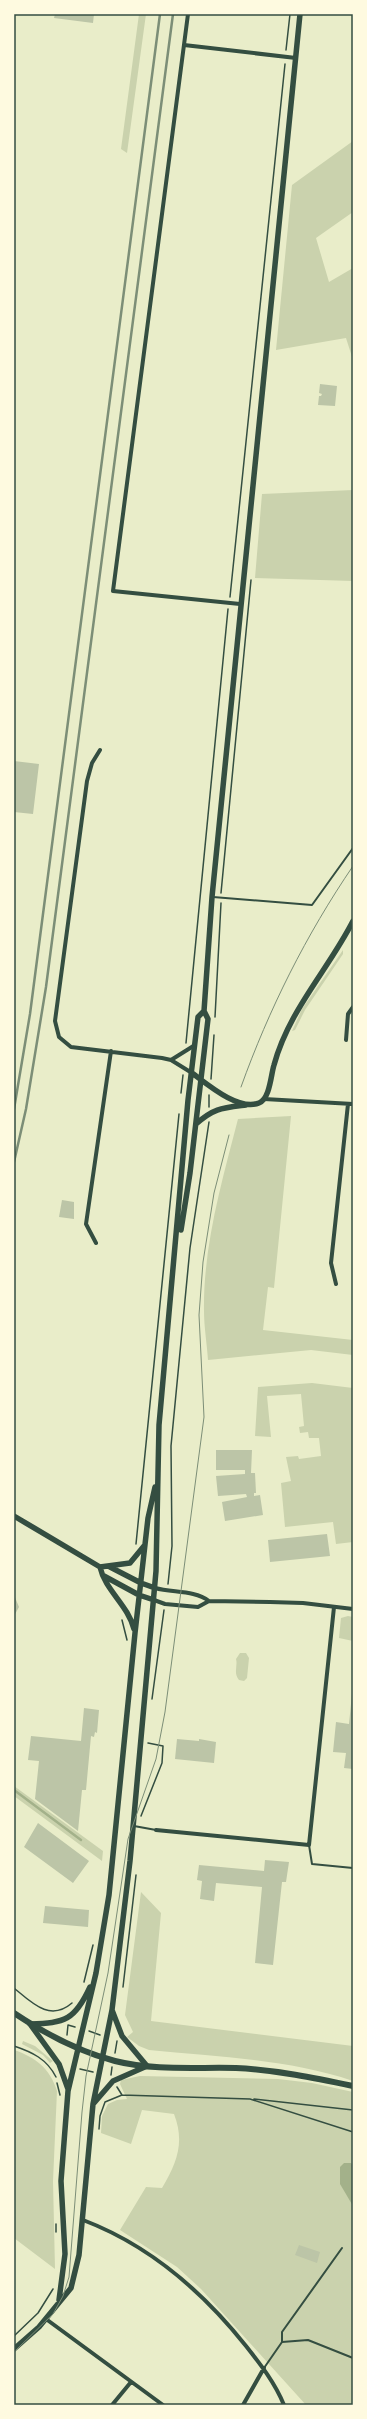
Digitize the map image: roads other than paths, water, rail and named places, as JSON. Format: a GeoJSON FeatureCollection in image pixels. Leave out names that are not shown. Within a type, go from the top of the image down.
{"type":"FeatureCollection","features":[{"type":"Feature","properties":{"kind":"main road"},"geometry":{"type":"LineString","coordinates":[[14,2013],[30,2024],[79,2047],[102,2056],[147,2066],[237,2068],[276,2072],[353,2086]]}},
{"type":"Feature","properties":{"kind":"street"},"geometry":{"type":"LineString","coordinates":[[188,14],[113,591],[240,604]]}},
{"type":"Feature","properties":{"kind":"street"},"geometry":{"type":"LineString","coordinates":[[177,1240],[184,1220],[208,1019],[204,1011],[212,897],[300,14]]}},
{"type":"Feature","properties":{"kind":"street"},"geometry":{"type":"LineString","coordinates":[[184,44],[296,58]]}},
{"type":"Feature","properties":{"kind":"street"},"geometry":{"type":"LineString","coordinates":[[100,750],[92,763],[87,781],[55,1021],[59,1037],[71,1047],[171,1060],[232,1100],[256,1104]]}},
{"type":"Feature","properties":{"kind":"street"},"geometry":{"type":"LineString","coordinates":[[264,1099],[286,1030],[298,1007],[353,921]]}},
{"type":"Feature","properties":{"kind":"street"},"geometry":{"type":"LineString","coordinates":[[346,1040],[348,1014],[353,1007]]}},
{"type":"Feature","properties":{"kind":"street"},"geometry":{"type":"LineString","coordinates":[[14,2349],[46,2319],[58,2301],[71,2288],[75,2276],[83,2220],[93,2104],[112,2010],[123,1930],[155,1588],[158,1519],[157,1479],[159,1425],[198,1017],[204,1011]]}},
{"type":"Feature","properties":{"kind":"street"},"geometry":{"type":"LineString","coordinates":[[171,1060],[185,1053],[195,1045]]}},
{"type":"Feature","properties":{"kind":"street"},"geometry":{"type":"LineString","coordinates":[[96,1244],[86,1224],[111,1051]]}},
{"type":"Feature","properties":{"kind":"street"},"geometry":{"type":"LineString","coordinates":[[196,1124],[210,1115],[217,1108],[256,1104],[264,1099],[353,1104]]}},
{"type":"Feature","properties":{"kind":"street"},"geometry":{"type":"LineString","coordinates":[[336,1284],[331,1263],[348,1104]]}},
{"type":"Feature","properties":{"kind":"street"},"geometry":{"type":"LineString","coordinates":[[58,2301],[65,2254],[61,2181],[68,2091],[96,1973],[109,1895],[139,1595],[148,1518],[157,1479]]}},
{"type":"Feature","properties":{"kind":"street"},"geometry":{"type":"LineString","coordinates":[[14,1516],[100,1567],[130,1563],[146,1544]]}},
{"type":"Feature","properties":{"kind":"street"},"geometry":{"type":"LineString","coordinates":[[148,1518],[158,1519]]}},
{"type":"Feature","properties":{"kind":"street"},"geometry":{"type":"LineString","coordinates":[[110,1566],[141,1583],[167,1591],[200,1595],[209,1602]]}},
{"type":"Feature","properties":{"kind":"street"},"geometry":{"type":"LineString","coordinates":[[100,1567],[102,1574],[125,1608],[135,1633]]}},
{"type":"Feature","properties":{"kind":"street"},"geometry":{"type":"LineString","coordinates":[[102,1574],[139,1595],[165,1604],[198,1607],[209,1602],[303,1603],[353,1609]]}},
{"type":"Feature","properties":{"kind":"street"},"geometry":{"type":"LineString","coordinates":[[156,1830],[310,1845],[334,1607]]}},
{"type":"Feature","properties":{"kind":"street"},"geometry":{"type":"LineString","coordinates":[[30,2024],[61,2021],[73,2015],[82,2004],[96,1973]]}},
{"type":"Feature","properties":{"kind":"street"},"geometry":{"type":"LineString","coordinates":[[93,2104],[113,2081],[147,2066],[122,2036],[112,2010]]}},
{"type":"Feature","properties":{"kind":"street"},"geometry":{"type":"LineString","coordinates":[[30,2024],[59,2064],[68,2091]]}},
{"type":"Feature","properties":{"kind":"street"},"geometry":{"type":"LineString","coordinates":[[83,2220],[115,2233],[173,2271],[228,2324],[264,2368],[284,2405]]}},
{"type":"Feature","properties":{"kind":"street"},"geometry":{"type":"LineString","coordinates":[[46,2319],[163,2405]]}},
{"type":"Feature","properties":{"kind":"street"},"geometry":{"type":"LineString","coordinates":[[243,2405],[264,2368]]}},
{"type":"Feature","properties":{"kind":"street"},"geometry":{"type":"LineString","coordinates":[[112,2405],[131,2382]]}},
{"type":"Feature","properties":{"kind":"lane"},"geometry":{"type":"LineString","coordinates":[[212,897],[312,905],[353,848]]}},
{"type":"Feature","properties":{"kind":"lane"},"geometry":{"type":"LineString","coordinates":[[133,1826],[156,1830]]}},
{"type":"Feature","properties":{"kind":"lane"},"geometry":{"type":"LineString","coordinates":[[310,1845],[312,1864],[353,1868]]}},
{"type":"Feature","properties":{"kind":"lane"},"geometry":{"type":"LineString","coordinates":[[264,2368],[282,2342],[282,2332],[342,2248]]}},
{"type":"Feature","properties":{"kind":"lane"},"geometry":{"type":"LineString","coordinates":[[282,2342],[308,2340],[353,2358]]}},
{"type":"Feature","properties":{"kind":"waterway"},"geometry":{"type":"LineString","coordinates":[[14,1790],[81,1840]]}},
{"type":"Feature","properties":{"kind":"tram line"},"geometry":{"type":"LineString","coordinates":[[241,1087],[276,1001],[290,973],[304,946],[353,866]]}},
{"type":"Feature","properties":{"kind":"tram line"},"geometry":{"type":"LineString","coordinates":[[14,2352],[53,2314],[63,2296],[69,2277],[86,2076],[108,1973],[128,1839],[156,1759],[165,1712],[204,1417],[199,1315],[203,1262],[214,1193],[229,1135]]}},
{"type":"Feature","properties":{"kind":"railway"},"geometry":{"type":"LineString","coordinates":[[14,1109],[30,1014],[160,14]]}},
{"type":"Feature","properties":{"kind":"railway"},"geometry":{"type":"LineString","coordinates":[[14,1162],[26,1109],[46,987],[173,14]]}}]}
